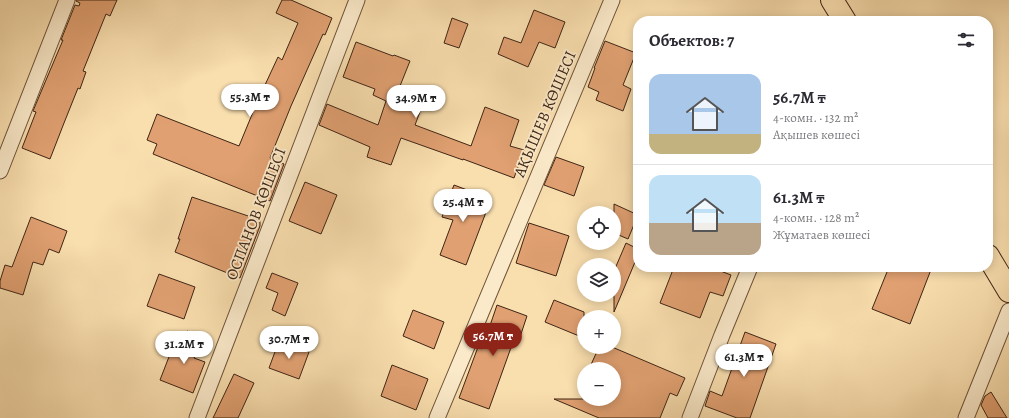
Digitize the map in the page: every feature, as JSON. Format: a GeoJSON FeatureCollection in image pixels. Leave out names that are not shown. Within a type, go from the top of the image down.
{"type":"FeatureCollection","features":[{"type":"Feature","properties":{"kind":"highway"},"geometry":{"type":"LineString","coordinates":[[832,0],[843,16]]}},
{"type":"Feature","properties":{"kind":"highway"},"geometry":{"type":"LineString","coordinates":[[993,264],[1009,291]]}},
{"type":"Feature","properties":{"kind":"street"},"geometry":{"type":"LineString","coordinates":[[0,171],[67,0]]}},
{"type":"Feature","properties":{"kind":"street","name":"ОСПАНОВ КӨШЕСІ"},"geometry":{"type":"LineString","coordinates":[[197,418],[357,0]]}},
{"type":"Feature","properties":{"kind":"street","name":"АҚЫШЕВ КӨШЕСІ"},"geometry":{"type":"LineString","coordinates":[[437,418],[612,0]]}},
{"type":"Feature","properties":{"kind":"street"},"geometry":{"type":"LineString","coordinates":[[690,418],[748,272]]}},
{"type":"Feature","properties":{"kind":"street"},"geometry":{"type":"LineString","coordinates":[[966,418],[1009,311]]}},
{"type":"Feature","properties":{"kind":"building"},"geometry":{"type":"Polygon","coordinates":[[[76,0],[117,0],[110,16],[106,14],[83,71],[86,72],[80,89],[78,88],[50,159],[22,148],[36,112],[33,111],[63,40],[61,40],[75,5],[79,6],[80,3],[76,0]]]}},
{"type":"Feature","properties":{"kind":"building"},"geometry":{"type":"Polygon","coordinates":[[[282,0],[291,0],[332,18],[325,35],[323,34],[291,106],[270,158],[284,164],[270,201],[153,154],[157,144],[147,140],[157,114],[239,146],[278,57],[282,60],[298,23],[276,13],[282,0]]]}},
{"type":"Feature","properties":{"kind":"building"},"geometry":{"type":"Polygon","coordinates":[[[534,10],[565,22],[555,48],[539,42],[528,67],[498,54],[504,37],[521,43],[534,10]]]}},
{"type":"Feature","properties":{"kind":"building"},"geometry":{"type":"Polygon","coordinates":[[[452,18],[468,24],[459,48],[444,43],[452,18]]]}},
{"type":"Feature","properties":{"kind":"building"},"geometry":{"type":"Polygon","coordinates":[[[605,41],[633,52],[633,60],[623,85],[631,89],[623,111],[596,100],[599,92],[588,87],[605,41]]]}},
{"type":"Feature","properties":{"kind":"building"},"geometry":{"type":"Polygon","coordinates":[[[356,42],[410,61],[400,86],[426,96],[415,125],[471,146],[485,107],[519,120],[510,146],[524,150],[514,178],[401,138],[391,165],[367,157],[370,147],[319,125],[327,104],[378,125],[386,101],[373,95],[375,89],[343,77],[356,42]]]}},
{"type":"Feature","properties":{"kind":"building"},"geometry":{"type":"Polygon","coordinates":[[[556,157],[584,167],[574,196],[544,185],[556,157]]]}},
{"type":"Feature","properties":{"kind":"building"},"geometry":{"type":"Polygon","coordinates":[[[305,182],[337,195],[321,234],[289,221],[305,182]]]}},
{"type":"Feature","properties":{"kind":"building"},"geometry":{"type":"Polygon","coordinates":[[[454,185],[491,199],[466,265],[440,255],[453,220],[442,217],[454,185]]]}},
{"type":"Feature","properties":{"kind":"building"},"geometry":{"type":"Polygon","coordinates":[[[192,197],[260,220],[260,226],[240,278],[175,252],[192,197]]]}},
{"type":"Feature","properties":{"kind":"building"},"geometry":{"type":"Polygon","coordinates":[[[621,207],[633,213],[633,227],[628,239],[621,236],[621,207]]]}},
{"type":"Feature","properties":{"kind":"building"},"geometry":{"type":"Polygon","coordinates":[[[31,217],[67,231],[59,253],[49,249],[43,265],[33,262],[23,295],[0,288],[0,281],[5,265],[12,267],[31,217]]]}},
{"type":"Feature","properties":{"kind":"building"},"geometry":{"type":"Polygon","coordinates":[[[529,223],[569,236],[556,276],[516,263],[529,223]]]}},
{"type":"Feature","properties":{"kind":"building"},"geometry":{"type":"Polygon","coordinates":[[[626,243],[633,246],[633,267],[621,295],[621,258],[620,258],[626,243]]]}},
{"type":"Feature","properties":{"kind":"building"},"geometry":{"type":"Polygon","coordinates":[[[672,272],[723,272],[731,275],[723,296],[710,292],[700,318],[660,303],[672,272]]]}},
{"type":"Feature","properties":{"kind":"building"},"geometry":{"type":"Polygon","coordinates":[[[887,272],[930,272],[910,324],[872,309],[887,272]]]}},
{"type":"Feature","properties":{"kind":"building"},"geometry":{"type":"Polygon","coordinates":[[[272,273],[298,283],[285,316],[272,310],[278,293],[266,288],[272,273]]]}},
{"type":"Feature","properties":{"kind":"building"},"geometry":{"type":"Polygon","coordinates":[[[159,274],[195,287],[184,319],[147,306],[159,274]]]}},
{"type":"Feature","properties":{"kind":"building"},"geometry":{"type":"Polygon","coordinates":[[[554,300],[579,310],[577,310],[577,335],[545,322],[554,300]]]}},
{"type":"Feature","properties":{"kind":"building"},"geometry":{"type":"Polygon","coordinates":[[[614,302],[618,302],[615,310],[614,302]]]}},
{"type":"Feature","properties":{"kind":"building"},"geometry":{"type":"Polygon","coordinates":[[[497,305],[527,316],[518,343],[513,342],[489,409],[459,398],[478,347],[482,349],[497,305]]]}},
{"type":"Feature","properties":{"kind":"building"},"geometry":{"type":"Polygon","coordinates":[[[413,310],[444,322],[434,349],[403,336],[413,310]]]}},
{"type":"Feature","properties":{"kind":"building"},"geometry":{"type":"Polygon","coordinates":[[[187,331],[202,337],[194,358],[205,362],[193,393],[160,380],[172,349],[179,352],[187,331]]]}},
{"type":"Feature","properties":{"kind":"building"},"geometry":{"type":"Polygon","coordinates":[[[745,332],[776,344],[750,418],[737,418],[705,406],[710,391],[722,396],[745,332]]]}},
{"type":"Feature","properties":{"kind":"building"},"geometry":{"type":"Polygon","coordinates":[[[279,341],[309,352],[299,379],[269,368],[279,341]]]}},
{"type":"Feature","properties":{"kind":"building"},"geometry":{"type":"Polygon","coordinates":[[[621,351],[685,378],[677,396],[670,393],[660,418],[599,418],[554,399],[577,399],[577,406],[621,406],[621,362],[592,362],[596,354],[621,354],[621,351]]]}},
{"type":"Feature","properties":{"kind":"building"},"geometry":{"type":"Polygon","coordinates":[[[392,365],[428,379],[416,410],[381,396],[392,365]]]}},
{"type":"Feature","properties":{"kind":"building"},"geometry":{"type":"Polygon","coordinates":[[[234,374],[254,383],[238,418],[213,418],[234,374]]]}},
{"type":"Feature","properties":{"kind":"building"},"geometry":{"type":"Polygon","coordinates":[[[991,392],[1007,418],[988,418],[981,405],[985,396],[991,392]]]}}]}
